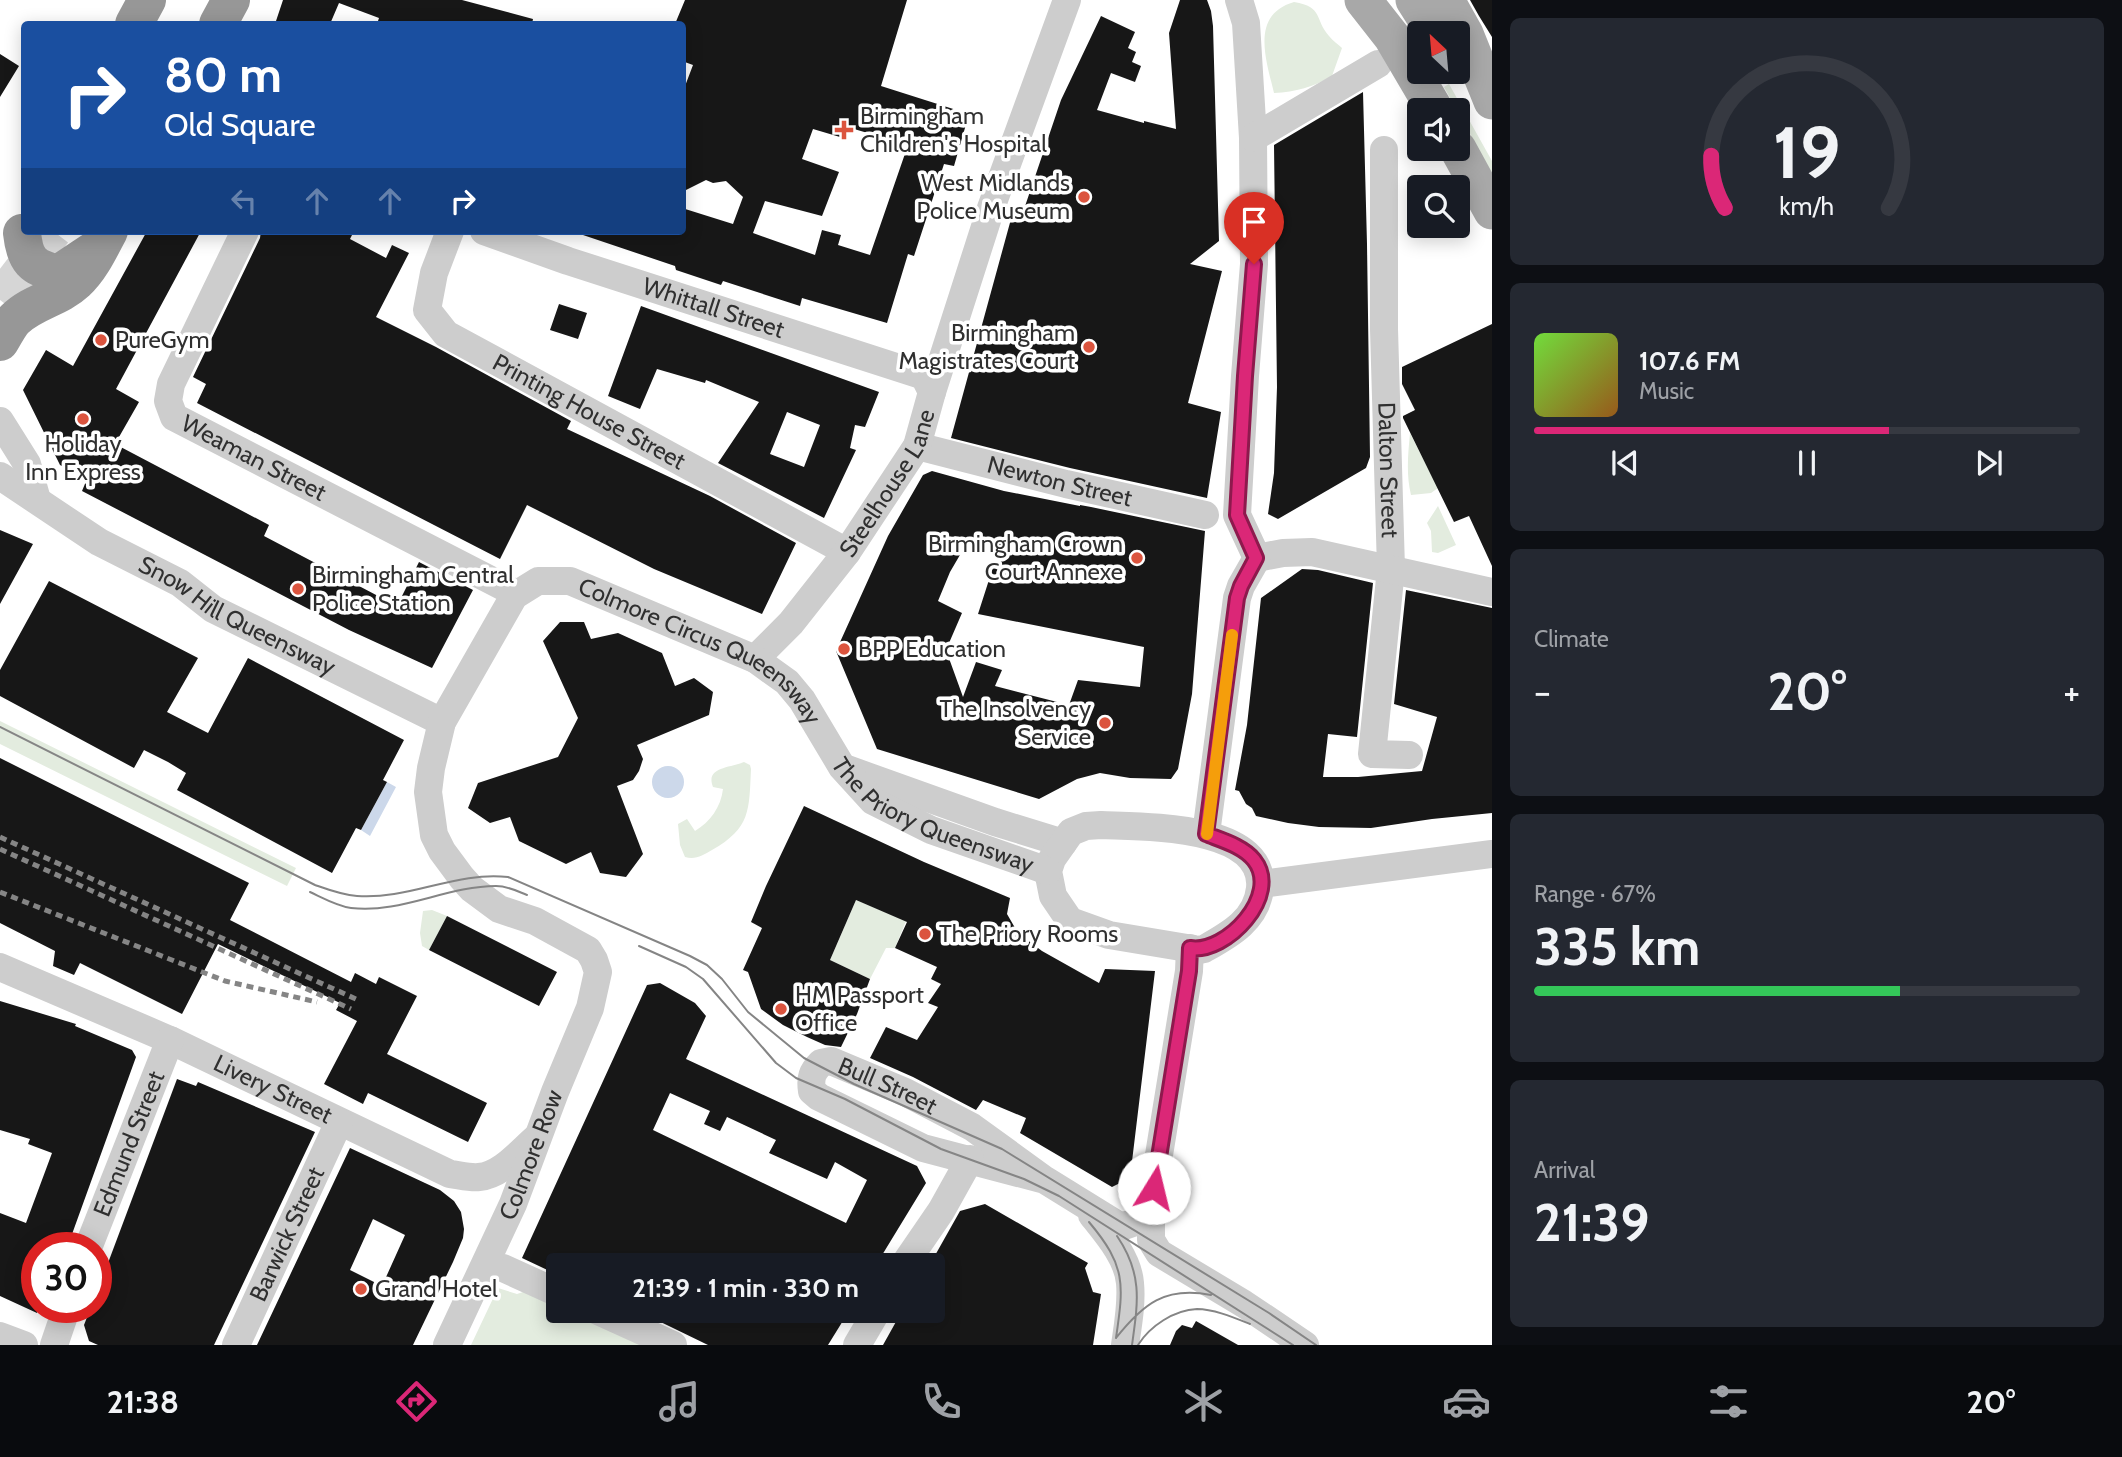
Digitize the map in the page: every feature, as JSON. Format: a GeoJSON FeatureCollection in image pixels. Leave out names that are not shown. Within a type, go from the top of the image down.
{"type":"FeatureCollection","features":[{"type":"Feature","properties":{"kind":"highway"},"geometry":{"type":"LineString","coordinates":[[136,21],[147,0]]}},
{"type":"Feature","properties":{"kind":"highway"},"geometry":{"type":"LineString","coordinates":[[164,21],[175,0]]}},
{"type":"Feature","properties":{"kind":"highway"},"geometry":{"type":"LineString","coordinates":[[192,21],[202,0]]}},
{"type":"Feature","properties":{"kind":"highway"},"geometry":{"type":"LineString","coordinates":[[220,21],[231,0]]}},
{"type":"Feature","properties":{"kind":"highway"},"geometry":{"type":"LineString","coordinates":[[0,273],[21,234]]}},
{"type":"Feature","properties":{"kind":"highway"},"geometry":{"type":"LineString","coordinates":[[24,235],[27,257],[37,268],[58,274],[88,256],[93,235]]}},
{"type":"Feature","properties":{"kind":"highway"},"geometry":{"type":"LineString","coordinates":[[0,342],[15,319],[76,282],[92,262],[94,235]]}},
{"type":"Feature","properties":{"kind":"main road"},"geometry":{"type":"LineString","coordinates":[[1363,0],[1385,50],[1425,98]]}},
{"type":"Feature","properties":{"kind":"main road"},"geometry":{"type":"LineString","coordinates":[[1378,0],[1385,50]]}},
{"type":"Feature","properties":{"kind":"main road"},"geometry":{"type":"LineString","coordinates":[[1413,0],[1427,21]]}},
{"type":"Feature","properties":{"kind":"main road"},"geometry":{"type":"LineString","coordinates":[[1446,0],[1465,33],[1492,101]]}},
{"type":"Feature","properties":{"kind":"main road"},"geometry":{"type":"LineString","coordinates":[[1470,83],[1492,114]]}},
{"type":"Feature","properties":{"kind":"main road"},"geometry":{"type":"LineString","coordinates":[[1465,161],[1492,211]]}},
{"type":"Feature","properties":{"kind":"street","name":"Steelhouse Lane"},"geometry":{"type":"LineString","coordinates":[[755,659],[792,623],[839,547],[863,528],[917,446],[991,208],[1067,0]]}},
{"type":"Feature","properties":{"kind":"street"},"geometry":{"type":"LineString","coordinates":[[1239,0],[1246,23],[1253,138],[1254,264],[1237,515],[1256,558]]}},
{"type":"Feature","properties":{"kind":"street"},"geometry":{"type":"LineString","coordinates":[[1253,138],[1385,50]]}},
{"type":"Feature","properties":{"kind":"street","name":"Dalton Street"},"geometry":{"type":"LineString","coordinates":[[1384,150],[1384,329],[1391,569],[1372,754],[1409,755]]}},
{"type":"Feature","properties":{"kind":"street","name":"Weaman Street"},"geometry":{"type":"LineString","coordinates":[[243,235],[171,384],[168,401],[174,416],[506,588],[514,596]]}},
{"type":"Feature","properties":{"kind":"street","name":"Printing House Street"},"geometry":{"type":"LineString","coordinates":[[448,235],[434,273],[427,310],[446,334],[839,547]]}},
{"type":"Feature","properties":{"kind":"street","name":"Whittall Street"},"geometry":{"type":"LineString","coordinates":[[495,235],[924,376],[932,392]]}},
{"type":"Feature","properties":{"kind":"street"},"geometry":{"type":"LineString","coordinates":[[0,421],[27,464],[33,497]]}},
{"type":"Feature","properties":{"kind":"street","name":"Newton Street"},"geometry":{"type":"LineString","coordinates":[[917,446],[1073,486],[1205,515]]}},
{"type":"Feature","properties":{"kind":"street","name":"Snow Hill Queensway"},"geometry":{"type":"LineString","coordinates":[[0,454],[33,497]]}},
{"type":"Feature","properties":{"kind":"street","name":"Snow Hill Queensway"},"geometry":{"type":"LineString","coordinates":[[0,476],[99,542],[180,583],[213,609],[442,722]]}},
{"type":"Feature","properties":{"kind":"street"},"geometry":{"type":"LineString","coordinates":[[1256,558],[1312,552],[1492,592]]}},
{"type":"Feature","properties":{"kind":"street"},"geometry":{"type":"LineString","coordinates":[[1206,834],[1237,598],[1256,558]]}},
{"type":"Feature","properties":{"kind":"street","name":"Colmore Circus Queensway"},"geometry":{"type":"LineString","coordinates":[[514,596],[538,581],[570,582],[755,659],[787,682],[802,700],[842,767]]}},
{"type":"Feature","properties":{"kind":"street"},"geometry":{"type":"LineString","coordinates":[[442,722],[514,596]]}},
{"type":"Feature","properties":{"kind":"street","name":"Colmore Row"},"geometry":{"type":"LineString","coordinates":[[442,722],[428,792],[434,835],[442,851],[462,878],[499,909],[535,921],[588,950],[598,972],[590,1008],[513,1203],[447,1345]]}},
{"type":"Feature","properties":{"kind":"street","name":"The Priory Queensway"},"geometry":{"type":"LineString","coordinates":[[842,767],[995,822],[1063,843]]}},
{"type":"Feature","properties":{"kind":"street","name":"The Priory Queensway"},"geometry":{"type":"LineString","coordinates":[[842,767],[873,801],[931,830],[1048,871]]}},
{"type":"Feature","properties":{"kind":"street"},"geometry":{"type":"LineString","coordinates":[[1101,825],[1159,827],[1206,834],[1243,850],[1255,860],[1261,884],[1257,903],[1250,916],[1233,932],[1193,956],[1109,935],[1070,922],[1053,897],[1048,871],[1052,859],[1063,843],[1071,832],[1086,826],[1101,825]]}},
{"type":"Feature","properties":{"kind":"street"},"geometry":{"type":"LineString","coordinates":[[1261,884],[1492,854]]}},
{"type":"Feature","properties":{"kind":"street"},"geometry":{"type":"LineString","coordinates":[[1193,956],[1150,1216],[1151,1240],[1159,1253],[1244,1304],[1305,1345]]}},
{"type":"Feature","properties":{"kind":"street","name":"Livery Street"},"geometry":{"type":"LineString","coordinates":[[0,967],[170,1040],[450,1174],[479,1178],[506,1166],[539,1134]]}},
{"type":"Feature","properties":{"kind":"street","name":"Edmund Street"},"geometry":{"type":"LineString","coordinates":[[94,1232],[170,1040]]}},
{"type":"Feature","properties":{"kind":"street","name":"Bull Street"},"geometry":{"type":"LineString","coordinates":[[1045,1180],[923,1148],[819,1097],[812,1091],[813,1071],[821,1063],[831,1062],[905,1092],[972,1127],[1045,1180],[1121,1227],[1150,1216]]}},
{"type":"Feature","properties":{"kind":"street","name":"Barwick Street"},"geometry":{"type":"LineString","coordinates":[[236,1345],[339,1122]]}},
{"type":"Feature","properties":{"kind":"street"},"geometry":{"type":"LineString","coordinates":[[912,1253],[941,1211],[970,1159]]}},
{"type":"Feature","properties":{"kind":"street"},"geometry":{"type":"LineString","coordinates":[[1084,1205],[1112,1240],[1127,1268],[1130,1283],[1125,1345]]}},
{"type":"Feature","properties":{"kind":"street"},"geometry":{"type":"LineString","coordinates":[[503,1268],[546,1288]]}},
{"type":"Feature","properties":{"kind":"street"},"geometry":{"type":"LineString","coordinates":[[54,1345],[62,1323]]}},
{"type":"Feature","properties":{"kind":"street"},"geometry":{"type":"LineString","coordinates":[[624,1323],[673,1345]]}},
{"type":"Feature","properties":{"kind":"street"},"geometry":{"type":"LineString","coordinates":[[857,1345],[870,1323]]}},
{"type":"Feature","properties":{"kind":"street"},"geometry":{"type":"LineString","coordinates":[[0,1336],[24,1345]]}},
{"type":"Feature","properties":{"kind":"shaded area"},"geometry":{"type":"Polygon","coordinates":[[[1294,2],[1314,10],[1324,30],[1342,48],[1332,76],[1304,88],[1274,93],[1265,53],[1266,28],[1271,17],[1280,8],[1294,2]]]}},
{"type":"Feature","properties":{"kind":"shaded area"},"geometry":{"type":"Polygon","coordinates":[[[1449,84],[1457,98],[1450,98],[1444,87],[1449,84]]]}},
{"type":"Feature","properties":{"kind":"shaded area"},"geometry":{"type":"Polygon","coordinates":[[[1470,122],[1492,161],[1492,174],[1470,134],[1470,122]]]}},
{"type":"Feature","properties":{"kind":"shaded area"},"geometry":{"type":"Polygon","coordinates":[[[1410,433],[1438,488],[1431,493],[1411,495],[1408,472],[1410,433]]]}},
{"type":"Feature","properties":{"kind":"shaded area"},"geometry":{"type":"Polygon","coordinates":[[[1438,506],[1456,545],[1438,553],[1432,552],[1431,531],[1427,523],[1438,506]]]}},
{"type":"Feature","properties":{"kind":"shaded area"},"geometry":{"type":"Polygon","coordinates":[[[0,721],[296,868],[287,886],[0,744],[0,721]]]}},
{"type":"Feature","properties":{"kind":"shaded area"},"geometry":{"type":"Polygon","coordinates":[[[744,762],[750,765],[751,769],[748,807],[741,826],[725,842],[709,852],[696,857],[685,857],[680,845],[678,824],[687,819],[695,831],[705,823],[714,813],[722,796],[723,789],[713,787],[712,776],[720,769],[744,762]]]}},
{"type":"Feature","properties":{"kind":"shaded area"},"geometry":{"type":"Polygon","coordinates":[[[856,900],[906,921],[895,948],[886,948],[870,979],[830,960],[856,900]]]}},
{"type":"Feature","properties":{"kind":"shaded area"},"geometry":{"type":"Polygon","coordinates":[[[432,910],[447,916],[429,950],[422,946],[420,933],[423,911],[432,910]]]}},
{"type":"Feature","properties":{"kind":"shaded area"},"geometry":{"type":"Polygon","coordinates":[[[498,1288],[517,1294],[526,1291],[546,1298],[546,1323],[601,1323],[648,1345],[471,1345],[498,1288]]]}},
{"type":"Feature","properties":{"kind":"water"},"geometry":{"type":"Polygon","coordinates":[[[668,766],[679,771],[684,782],[679,793],[668,798],[657,793],[652,782],[657,771],[668,766]]]}},
{"type":"Feature","properties":{"kind":"water"},"geometry":{"type":"Polygon","coordinates":[[[387,782],[396,787],[370,836],[361,830],[387,782]]]}},
{"type":"Feature","properties":{"kind":"building"},"geometry":{"type":"Polygon","coordinates":[[[283,0],[462,0],[533,19],[378,21],[379,18],[339,3],[331,21],[276,21],[283,0]]]}},
{"type":"Feature","properties":{"kind":"building"},"geometry":{"type":"Polygon","coordinates":[[[685,0],[907,0],[881,86],[969,114],[954,166],[944,164],[914,256],[908,254],[887,323],[802,298],[800,306],[723,281],[721,285],[676,270],[675,266],[583,235],[686,235],[686,209],[733,224],[743,197],[726,181],[713,183],[706,180],[686,190],[686,83],[693,65],[686,62],[686,21],[676,21],[685,0]],[[844,126],[840,137],[813,129],[802,159],[839,172],[822,216],[765,201],[753,233],[815,255],[822,230],[841,235],[838,245],[870,255],[908,145],[844,126]]]}},
{"type":"Feature","properties":{"kind":"building","name":"Birmingham Magistrates Court"},"geometry":{"type":"Polygon","coordinates":[[[1180,0],[1207,0],[1213,26],[1219,241],[1190,264],[1222,271],[1188,403],[1221,412],[1207,498],[951,438],[1011,219],[1020,221],[1061,100],[1101,16],[1135,32],[1128,48],[1136,52],[1132,62],[1141,66],[1135,82],[1111,73],[1097,110],[1176,129],[1169,33],[1180,0]]]}},
{"type":"Feature","properties":{"kind":"building"},"geometry":{"type":"Polygon","coordinates":[[[1470,0],[1492,0],[1492,37],[1479,16],[1470,0]]]}},
{"type":"Feature","properties":{"kind":"building"},"geometry":{"type":"Polygon","coordinates":[[[0,54],[19,66],[0,97],[0,54]]]}},
{"type":"Feature","properties":{"kind":"building"},"geometry":{"type":"Polygon","coordinates":[[[1363,92],[1370,457],[1366,468],[1278,519],[1268,514],[1274,473],[1277,387],[1274,145],[1363,92]]]}},
{"type":"Feature","properties":{"kind":"building"},"geometry":{"type":"Polygon","coordinates":[[[145,235],[199,235],[116,389],[139,402],[115,444],[269,525],[264,536],[397,606],[419,562],[473,590],[432,668],[349,630],[82,491],[87,479],[60,465],[23,390],[46,350],[73,366],[145,235]]]}},
{"type":"Feature","properties":{"kind":"building"},"geometry":{"type":"Polygon","coordinates":[[[260,235],[352,235],[350,239],[386,258],[392,245],[409,253],[376,317],[571,421],[567,429],[710,496],[796,543],[762,614],[654,569],[527,505],[500,559],[197,403],[206,384],[193,377],[260,235]]]}},
{"type":"Feature","properties":{"kind":"building"},"geometry":{"type":"Polygon","coordinates":[[[559,304],[587,313],[578,339],[550,330],[559,304]]]}},
{"type":"Feature","properties":{"kind":"building"},"geometry":{"type":"Polygon","coordinates":[[[641,306],[879,392],[865,427],[855,425],[850,448],[856,450],[824,518],[718,463],[759,402],[706,380],[705,383],[657,369],[640,409],[608,396],[641,306]],[[787,412],[770,454],[804,467],[820,425],[787,412]]]}},
{"type":"Feature","properties":{"kind":"building"},"geometry":{"type":"Polygon","coordinates":[[[1492,324],[1492,566],[1469,516],[1454,522],[1403,418],[1415,410],[1402,384],[1402,367],[1492,324]]]}},
{"type":"Feature","properties":{"kind":"building"},"geometry":{"type":"Polygon","coordinates":[[[932,471],[1004,491],[1205,531],[1192,694],[1178,769],[1171,779],[1130,778],[1100,773],[1077,779],[1039,799],[877,749],[836,651],[888,536],[923,475],[932,471]],[[964,548],[938,601],[962,613],[946,650],[963,697],[976,662],[1002,670],[995,686],[1069,705],[1078,680],[1140,687],[1144,647],[978,614],[997,555],[964,548]]]}},
{"type":"Feature","properties":{"kind":"building"},"geometry":{"type":"Polygon","coordinates":[[[0,530],[33,544],[0,604],[0,530]]]}},
{"type":"Feature","properties":{"kind":"building"},"geometry":{"type":"Polygon","coordinates":[[[1302,569],[1318,570],[1373,583],[1357,737],[1328,734],[1323,777],[1358,777],[1422,771],[1437,717],[1394,704],[1406,590],[1492,608],[1492,813],[1371,828],[1319,827],[1256,816],[1239,791],[1235,790],[1247,725],[1261,598],[1302,569]]]}},
{"type":"Feature","properties":{"kind":"building"},"geometry":{"type":"Polygon","coordinates":[[[49,581],[198,658],[167,712],[208,733],[248,658],[404,740],[383,780],[387,782],[361,830],[356,828],[332,873],[177,790],[186,773],[168,762],[144,750],[134,768],[0,696],[0,670],[49,581]]]}},
{"type":"Feature","properties":{"kind":"building"},"geometry":{"type":"Polygon","coordinates":[[[560,622],[584,622],[591,639],[618,633],[662,653],[675,686],[694,678],[713,692],[709,715],[637,745],[643,759],[639,771],[633,780],[617,786],[643,854],[626,877],[600,873],[591,852],[566,864],[519,841],[510,817],[490,823],[468,808],[478,783],[558,757],[578,718],[543,641],[560,622]]]}},
{"type":"Feature","properties":{"kind":"building"},"geometry":{"type":"Polygon","coordinates":[[[0,758],[249,883],[230,920],[351,982],[355,973],[376,984],[379,977],[417,996],[387,1054],[487,1103],[468,1142],[368,1093],[363,1104],[324,1084],[357,1021],[336,1010],[340,1003],[218,944],[182,1014],[80,963],[74,975],[53,966],[55,951],[0,923],[0,758]]]}},
{"type":"Feature","properties":{"kind":"building"},"geometry":{"type":"Polygon","coordinates":[[[804,806],[924,862],[1010,898],[1007,914],[1018,933],[1042,951],[1099,983],[1105,969],[1155,971],[1130,1178],[1112,1187],[1020,1133],[1026,1118],[983,1100],[976,1110],[870,1058],[886,1027],[917,1040],[938,1007],[928,1003],[941,984],[931,979],[937,967],[895,948],[907,922],[856,900],[830,960],[870,979],[841,1047],[825,1045],[807,1037],[783,1025],[761,1009],[748,972],[743,970],[762,928],[751,922],[804,806]]]}},
{"type":"Feature","properties":{"kind":"building"},"geometry":{"type":"Polygon","coordinates":[[[447,916],[557,972],[539,1006],[429,950],[447,916]]]}},
{"type":"Feature","properties":{"kind":"building"},"geometry":{"type":"Polygon","coordinates":[[[660,983],[695,1003],[706,1016],[686,1059],[917,1166],[926,1183],[883,1253],[546,1253],[546,1269],[522,1258],[647,985],[660,983]],[[670,1093],[653,1130],[846,1223],[867,1180],[835,1162],[827,1179],[769,1153],[776,1140],[727,1117],[720,1131],[704,1124],[710,1111],[670,1093]]]}},
{"type":"Feature","properties":{"kind":"building"},"geometry":{"type":"Polygon","coordinates":[[[0,1001],[76,1024],[75,1026],[132,1050],[136,1057],[73,1232],[21,1232],[21,1306],[0,1296],[0,1213],[26,1223],[52,1153],[28,1144],[30,1139],[0,1130],[0,1001]]]}},
{"type":"Feature","properties":{"kind":"building"},"geometry":{"type":"Polygon","coordinates":[[[177,1079],[196,1086],[198,1082],[315,1132],[214,1345],[98,1345],[89,1341],[85,1323],[112,1323],[112,1252],[177,1079]]]}},
{"type":"Feature","properties":{"kind":"building"},"geometry":{"type":"Polygon","coordinates":[[[350,1148],[440,1190],[454,1201],[461,1212],[463,1238],[413,1345],[257,1345],[350,1148]],[[373,1219],[350,1270],[382,1286],[405,1235],[373,1219]]]}},
{"type":"Feature","properties":{"kind":"building"},"geometry":{"type":"Polygon","coordinates":[[[985,1204],[1088,1263],[1085,1268],[1093,1292],[1101,1294],[1093,1345],[883,1345],[895,1323],[945,1323],[945,1253],[936,1253],[960,1211],[985,1204]]]}},
{"type":"Feature","properties":{"kind":"building"},"geometry":{"type":"Polygon","coordinates":[[[1196,1321],[1238,1345],[1170,1345],[1182,1325],[1192,1328],[1196,1321]]]}},
{"type":"Feature","properties":{"kind":"building"},"geometry":{"type":"Polygon","coordinates":[[[663,1323],[842,1323],[828,1345],[708,1345],[663,1323]]]}},
{"type":"Feature","properties":{"kind":"tunnel"},"geometry":{"type":"LineString","coordinates":[[0,300],[50,235]]}},
{"type":"Feature","properties":{"kind":"tram line"},"geometry":{"type":"LineString","coordinates":[[0,727],[315,885],[330,890],[351,895],[376,896],[470,878],[508,877],[690,956],[707,965],[722,979],[748,1012],[804,1058],[854,1084],[1002,1149],[1269,1313],[1316,1345]]}},
{"type":"Feature","properties":{"kind":"tram line"},"geometry":{"type":"LineString","coordinates":[[310,892],[346,907],[369,909],[405,904],[478,887],[504,887],[527,895]]}},
{"type":"Feature","properties":{"kind":"tram line"},"geometry":{"type":"LineString","coordinates":[[639,946],[686,967],[703,979],[776,1063],[796,1078],[845,1099],[941,1149],[1024,1179],[1059,1196],[1293,1345]]}},
{"type":"Feature","properties":{"kind":"tram line"},"geometry":{"type":"LineString","coordinates":[[1089,1222],[1110,1251],[1119,1276],[1121,1289],[1116,1338]]}},
{"type":"Feature","properties":{"kind":"tram line"},"geometry":{"type":"LineString","coordinates":[[1117,1236],[1131,1263],[1137,1289],[1132,1345]]}},
{"type":"Feature","properties":{"kind":"tram line"},"geometry":{"type":"LineString","coordinates":[[1116,1338],[1136,1316],[1156,1300],[1181,1293],[1211,1295]]}},
{"type":"Feature","properties":{"kind":"tram line"},"geometry":{"type":"LineString","coordinates":[[1138,1345],[1163,1320],[1188,1310],[1210,1310],[1250,1324]]}},
{"type":"Feature","properties":{"kind":"railway"},"geometry":{"type":"LineString","coordinates":[[0,837],[358,1000]]}},
{"type":"Feature","properties":{"kind":"railway"},"geometry":{"type":"LineString","coordinates":[[0,849],[351,1009]]}},
{"type":"Feature","properties":{"kind":"railway"},"geometry":{"type":"LineString","coordinates":[[0,892],[225,981],[317,1002]]}},
{"type":"Feature","properties":{"kind":"slow traffic"},"geometry":{"type":"LineString","coordinates":[[1207,834],[1232,635]]}},
{"type":"Feature","properties":{"kind":"place","name":"Birmingham Children's Hospital"},"geometry":{"type":"Point","coordinates":[844,130]}},
{"type":"Feature","properties":{"kind":"place","name":"West Midlands Police Museum"},"geometry":{"type":"Point","coordinates":[1084,197]}},
{"type":"Feature","properties":{"kind":"place","name":"PureGym"},"geometry":{"type":"Point","coordinates":[101,340]}},
{"type":"Feature","properties":{"kind":"place","name":"Birmingham Magistrates Court"},"geometry":{"type":"Point","coordinates":[1089,347]}},
{"type":"Feature","properties":{"kind":"place","name":"Holiday Inn Express"},"geometry":{"type":"Point","coordinates":[83,419]}},
{"type":"Feature","properties":{"kind":"place","name":"Birmingham Crown Court Annexe"},"geometry":{"type":"Point","coordinates":[1137,558]}},
{"type":"Feature","properties":{"kind":"place","name":"Birmingham Central Police Station"},"geometry":{"type":"Point","coordinates":[298,589]}},
{"type":"Feature","properties":{"kind":"place","name":"BPP Education"},"geometry":{"type":"Point","coordinates":[844,649]}},
{"type":"Feature","properties":{"kind":"place","name":"The Insolvency Service"},"geometry":{"type":"Point","coordinates":[1105,723]}},
{"type":"Feature","properties":{"kind":"place","name":"The Priory Rooms"},"geometry":{"type":"Point","coordinates":[925,934]}},
{"type":"Feature","properties":{"kind":"place","name":"HM Passport Office"},"geometry":{"type":"Point","coordinates":[781,1009]}},
{"type":"Feature","properties":{"kind":"place","name":"Grand Hotel"},"geometry":{"type":"Point","coordinates":[361,1289]}},
{"type":"Feature","properties":{"kind":"route"},"geometry":{"type":"LineString","coordinates":[[1154,1188],[1189,971],[1190,948],[1205,950],[1233,932],[1250,916],[1257,903],[1261,884],[1255,860],[1243,850],[1206,834],[1237,598],[1256,558],[1237,515],[1254,264]]}}]}
